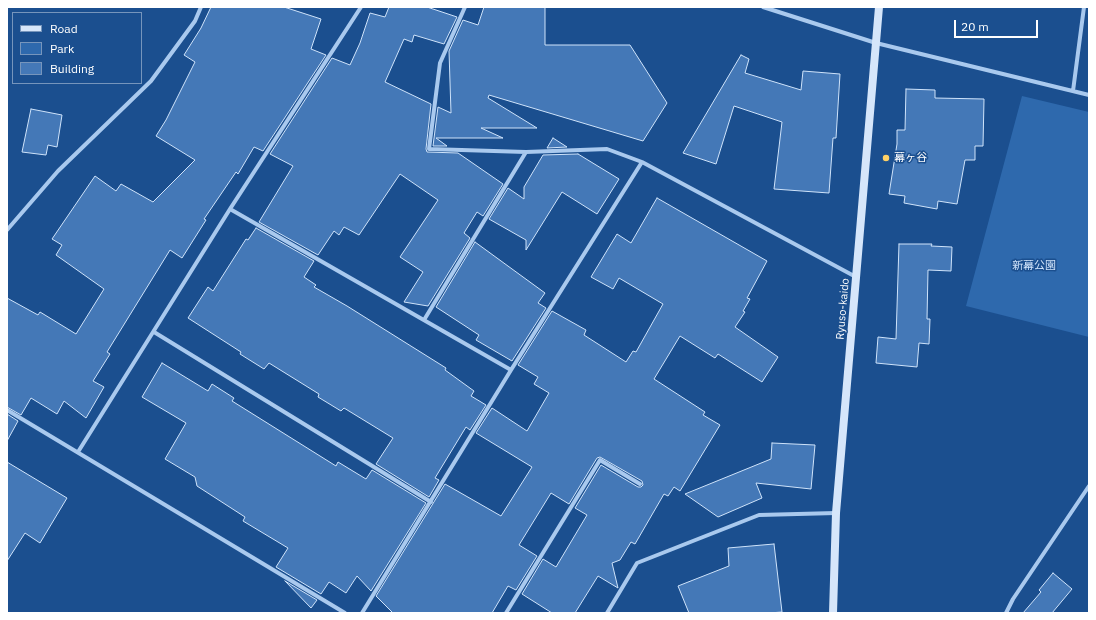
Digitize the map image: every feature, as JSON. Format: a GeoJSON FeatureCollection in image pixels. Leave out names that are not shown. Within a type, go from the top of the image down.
{"type":"FeatureCollection","features":[{"type":"Feature","properties":{"kind":"main road","name":"Ryuso-kaido"},"geometry":{"type":"LineString","coordinates":[[833,613],[836,513],[880,7]]}},
{"type":"Feature","properties":{"kind":"street"},"geometry":{"type":"LineString","coordinates":[[7,230],[58,171],[151,82],[194,21],[200,7]]}},
{"type":"Feature","properties":{"kind":"street"},"geometry":{"type":"LineString","coordinates":[[78,452],[230,209],[361,7]]}},
{"type":"Feature","properties":{"kind":"street"},"geometry":{"type":"LineString","coordinates":[[465,7],[440,63],[429,149],[526,152],[607,149],[642,162],[856,277]]}},
{"type":"Feature","properties":{"kind":"street"},"geometry":{"type":"LineString","coordinates":[[763,7],[876,43],[1089,95]]}},
{"type":"Feature","properties":{"kind":"street"},"geometry":{"type":"LineString","coordinates":[[1073,91],[1084,7]]}},
{"type":"Feature","properties":{"kind":"street"},"geometry":{"type":"LineString","coordinates":[[424,320],[526,152]]}},
{"type":"Feature","properties":{"kind":"street"},"geometry":{"type":"LineString","coordinates":[[362,613],[511,370],[642,162]]}},
{"type":"Feature","properties":{"kind":"street"},"geometry":{"type":"LineString","coordinates":[[230,209],[511,370]]}},
{"type":"Feature","properties":{"kind":"street"},"geometry":{"type":"LineString","coordinates":[[154,332],[430,502]]}},
{"type":"Feature","properties":{"kind":"street"},"geometry":{"type":"LineString","coordinates":[[7,410],[345,613]]}},
{"type":"Feature","properties":{"kind":"street"},"geometry":{"type":"LineString","coordinates":[[506,613],[600,460],[640,484]]}},
{"type":"Feature","properties":{"kind":"street"},"geometry":{"type":"LineString","coordinates":[[1006,613],[1013,599],[1089,486]]}},
{"type":"Feature","properties":{"kind":"street"},"geometry":{"type":"LineString","coordinates":[[607,613],[637,563],[759,515],[836,513]]}},
{"type":"Feature","properties":{"kind":"green space","name":"新幕公園"},"geometry":{"type":"Polygon","coordinates":[[[1022,96],[1089,112],[1089,337],[966,306],[1022,96]]]}},
{"type":"Feature","properties":{"kind":"building"},"geometry":{"type":"Polygon","coordinates":[[[211,7],[284,7],[321,19],[311,49],[326,55],[263,151],[254,147],[238,174],[236,172],[204,219],[206,220],[182,258],[170,250],[107,352],[110,354],[93,381],[104,387],[86,418],[64,401],[57,414],[31,398],[21,415],[7,407],[7,298],[38,315],[40,312],[76,334],[104,289],[56,255],[62,245],[52,239],[95,176],[116,191],[121,184],[153,202],[195,160],[156,136],[166,120],[195,62],[184,55],[201,28],[211,7]]]}},
{"type":"Feature","properties":{"kind":"building"},"geometry":{"type":"Polygon","coordinates":[[[389,7],[427,7],[457,17],[444,44],[414,35],[412,42],[404,39],[385,82],[431,104],[426,149],[427,152],[458,153],[503,184],[483,216],[477,212],[464,233],[470,238],[428,306],[404,302],[423,272],[400,257],[438,200],[400,174],[359,235],[344,227],[339,235],[334,231],[318,255],[259,222],[293,166],[270,154],[332,58],[350,65],[360,43],[370,13],[385,17],[389,7]]]}},
{"type":"Feature","properties":{"kind":"building"},"geometry":{"type":"Polygon","coordinates":[[[484,7],[545,7],[545,45],[630,45],[667,103],[643,141],[489,95],[488,98],[537,128],[481,128],[503,138],[436,138],[447,146],[433,146],[438,107],[451,113],[449,51],[463,20],[478,25],[484,7]]]}},
{"type":"Feature","properties":{"kind":"building"},"geometry":{"type":"Polygon","coordinates":[[[741,55],[749,59],[745,73],[801,90],[803,71],[840,74],[836,138],[833,138],[829,193],[774,189],[782,122],[734,106],[716,164],[683,153],[741,55]]]}},
{"type":"Feature","properties":{"kind":"building"},"geometry":{"type":"Polygon","coordinates":[[[906,89],[935,90],[935,98],[984,99],[983,146],[975,146],[975,160],[965,160],[957,204],[938,201],[937,209],[904,203],[905,196],[889,194],[897,144],[897,130],[905,130],[906,89]]]}},
{"type":"Feature","properties":{"kind":"building"},"geometry":{"type":"Polygon","coordinates":[[[31,109],[62,115],[57,147],[48,145],[46,155],[22,152],[31,109]]]}},
{"type":"Feature","properties":{"kind":"building"},"geometry":{"type":"Polygon","coordinates":[[[553,138],[567,147],[547,148],[553,138]]]}},
{"type":"Feature","properties":{"kind":"building"},"geometry":{"type":"Polygon","coordinates":[[[578,154],[619,179],[597,214],[562,192],[526,250],[526,240],[489,219],[508,188],[524,199],[524,187],[543,155],[578,154]]]}},
{"type":"Feature","properties":{"kind":"building"},"geometry":{"type":"Polygon","coordinates":[[[657,198],[767,261],[747,298],[750,299],[743,311],[745,312],[735,327],[778,357],[762,382],[718,354],[715,358],[680,336],[654,379],[705,412],[703,415],[720,425],[680,491],[674,487],[668,496],[664,494],[635,544],[631,542],[620,560],[612,563],[618,588],[598,576],[575,613],[552,613],[522,594],[543,559],[556,567],[587,515],[575,508],[601,465],[638,487],[643,485],[642,481],[600,457],[597,458],[569,504],[551,493],[519,545],[537,556],[516,590],[508,586],[492,613],[393,613],[376,596],[445,484],[501,516],[532,467],[476,433],[492,408],[527,431],[549,393],[534,384],[538,377],[518,365],[552,311],[586,330],[584,335],[626,362],[633,351],[636,352],[663,304],[619,278],[613,289],[591,277],[617,234],[631,243],[657,198]]]}},
{"type":"Feature","properties":{"kind":"building"},"geometry":{"type":"Polygon","coordinates":[[[256,228],[314,261],[304,277],[316,285],[314,287],[446,368],[445,370],[474,391],[471,396],[486,405],[470,430],[466,427],[435,478],[439,480],[429,497],[376,464],[393,438],[344,408],[341,411],[318,397],[319,394],[269,363],[264,369],[240,354],[241,352],[188,318],[208,287],[213,291],[246,239],[248,240],[256,228]]]}},
{"type":"Feature","properties":{"kind":"building"},"geometry":{"type":"Polygon","coordinates":[[[475,242],[545,293],[538,303],[546,308],[512,361],[476,340],[479,335],[436,307],[475,242]]]}},
{"type":"Feature","properties":{"kind":"building"},"geometry":{"type":"Polygon","coordinates":[[[899,244],[932,244],[931,246],[952,247],[951,271],[928,270],[927,319],[930,319],[929,344],[919,343],[917,367],[876,363],[878,337],[896,339],[899,244]]]}},
{"type":"Feature","properties":{"kind":"building"},"geometry":{"type":"Polygon","coordinates":[[[162,363],[208,391],[212,384],[234,398],[232,401],[336,466],[338,462],[366,479],[372,470],[426,503],[371,591],[357,576],[346,593],[329,582],[321,594],[276,567],[288,548],[243,521],[245,517],[197,486],[195,477],[165,459],[186,423],[142,397],[162,363]]]}},
{"type":"Feature","properties":{"kind":"building"},"geometry":{"type":"Polygon","coordinates":[[[7,414],[18,421],[7,441],[7,414]]]}},
{"type":"Feature","properties":{"kind":"building"},"geometry":{"type":"Polygon","coordinates":[[[772,443],[815,445],[811,489],[756,483],[762,498],[718,517],[685,494],[771,459],[772,443]]]}},
{"type":"Feature","properties":{"kind":"building"},"geometry":{"type":"Polygon","coordinates":[[[7,462],[67,498],[40,543],[25,533],[7,561],[7,462]]]}},
{"type":"Feature","properties":{"kind":"building"},"geometry":{"type":"Polygon","coordinates":[[[774,544],[782,612],[689,613],[678,586],[729,566],[728,548],[774,544]]]}},
{"type":"Feature","properties":{"kind":"building"},"geometry":{"type":"Polygon","coordinates":[[[1053,573],[1072,589],[1052,613],[1023,613],[1041,592],[1039,590],[1053,573]]]}},
{"type":"Feature","properties":{"kind":"building"},"geometry":{"type":"Polygon","coordinates":[[[285,581],[317,600],[311,608],[285,581]]]}},
{"type":"Feature","properties":{"kind":"place","name":"幕ヶ谷"},"geometry":{"type":"Point","coordinates":[886,158]}}]}
